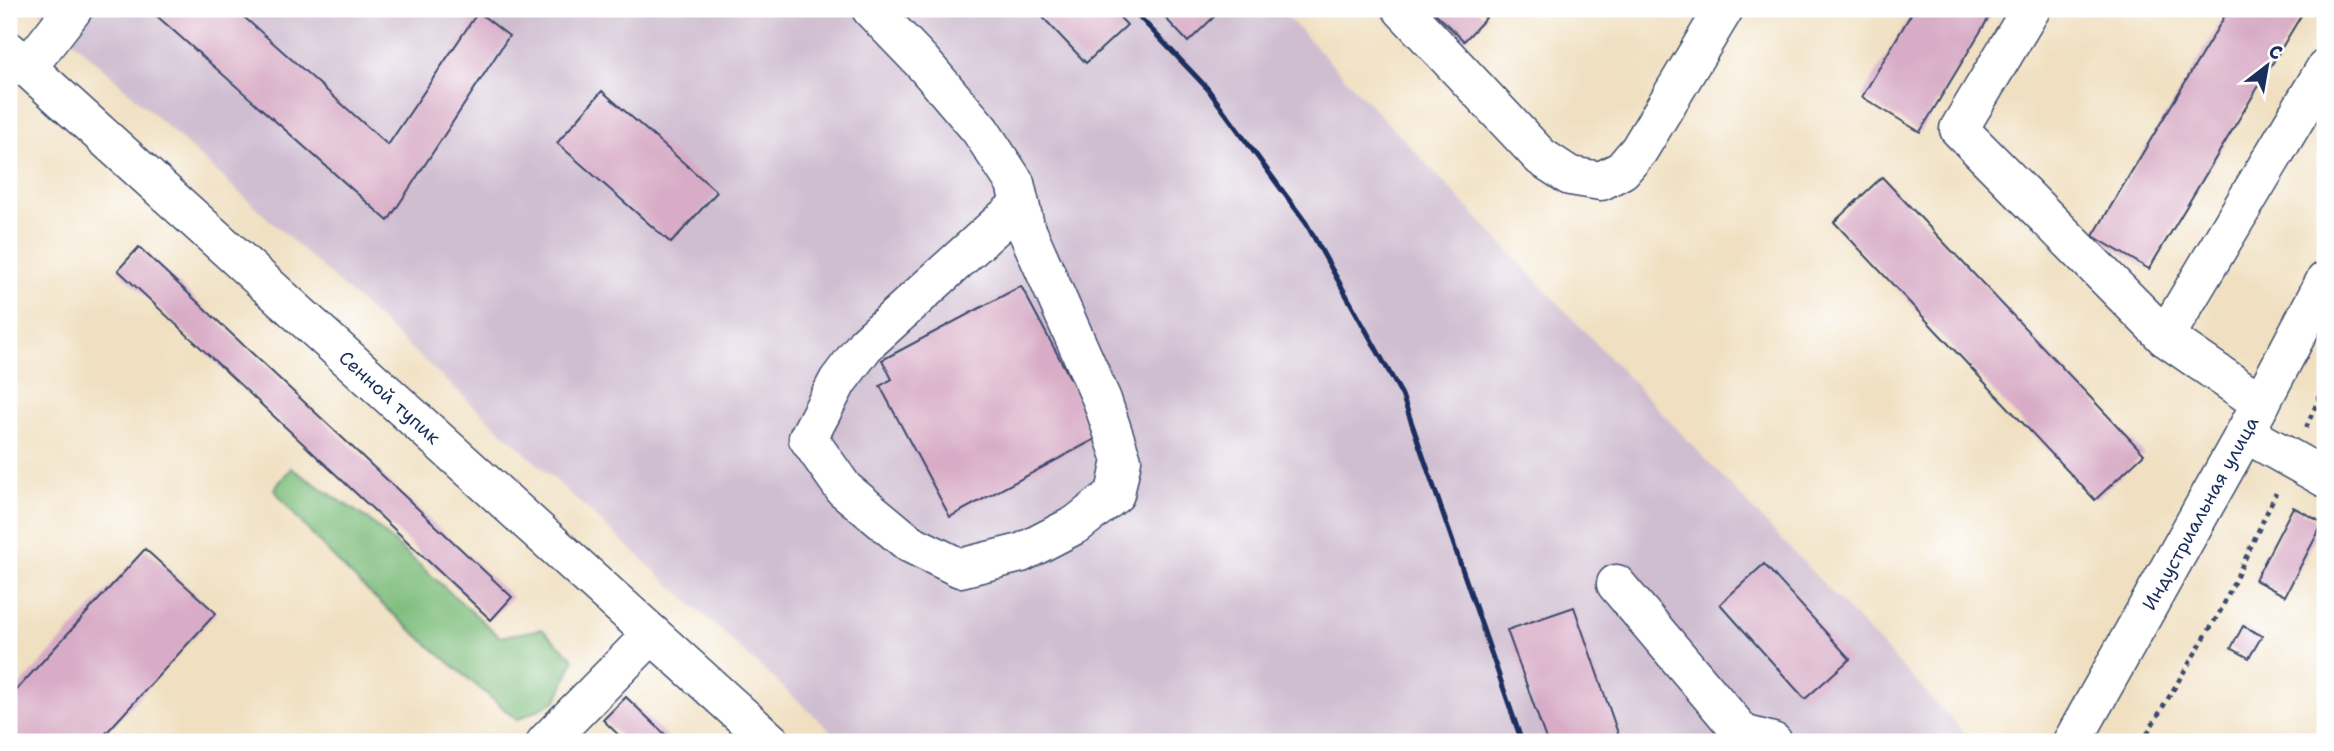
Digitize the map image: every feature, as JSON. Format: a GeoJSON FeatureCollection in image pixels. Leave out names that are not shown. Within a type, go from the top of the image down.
{"type":"FeatureCollection","features":[{"type":"Feature","properties":{"kind":"main road"},"geometry":{"type":"LineString","coordinates":[[18,60],[73,9]]}},
{"type":"Feature","properties":{"kind":"main road"},"geometry":{"type":"LineString","coordinates":[[871,9],[922,62],[980,130],[1015,183],[1020,204],[1025,226],[1102,400],[1122,460],[1115,494],[1077,524],[1021,553],[960,568],[909,543],[844,489],[808,438],[838,380],[866,344],[1020,204]]}},
{"type":"Feature","properties":{"kind":"main road"},"geometry":{"type":"LineString","coordinates":[[1402,9],[1542,157],[1570,176],[1601,181],[1622,170],[1639,150],[1724,9]]}},
{"type":"Feature","properties":{"kind":"main road"},"geometry":{"type":"LineString","coordinates":[[2031,9],[1959,129],[2165,337],[2253,418],[2292,459],[2325,478]]}},
{"type":"Feature","properties":{"kind":"main road","name":"Сенной тупик"},"geometry":{"type":"LineString","coordinates":[[18,60],[771,742]]}},
{"type":"Feature","properties":{"kind":"main road"},"geometry":{"type":"LineString","coordinates":[[2165,337],[2325,69]]}},
{"type":"Feature","properties":{"kind":"main road","name":"Индустриальная улица"},"geometry":{"type":"LineString","coordinates":[[2072,742],[2253,418],[2325,281]]}},
{"type":"Feature","properties":{"kind":"main road"},"geometry":{"type":"LineString","coordinates":[[1616,584],[1744,734],[1773,742]]}},
{"type":"Feature","properties":{"kind":"main road"},"geometry":{"type":"LineString","coordinates":[[545,742],[652,634]]}},
{"type":"Feature","properties":{"kind":"path"},"geometry":{"type":"LineString","coordinates":[[2142,742],[2221,610],[2325,384]]}},
{"type":"Feature","properties":{"kind":"shaded area"},"geometry":{"type":"Polygon","coordinates":[[[38,9],[1280,9],[1973,742],[843,742],[38,9]]]}},
{"type":"Feature","properties":{"kind":"green space"},"geometry":{"type":"Polygon","coordinates":[[[291,468],[369,520],[500,637],[542,629],[574,659],[557,700],[517,720],[421,639],[329,553],[274,489],[291,468]]]}},
{"type":"Feature","properties":{"kind":"building"},"geometry":{"type":"Polygon","coordinates":[[[149,9],[235,9],[388,145],[478,12],[509,36],[388,221],[149,9]]]}},
{"type":"Feature","properties":{"kind":"building"},"geometry":{"type":"Polygon","coordinates":[[[1035,9],[1112,9],[1127,25],[1086,63],[1035,9]]]}},
{"type":"Feature","properties":{"kind":"building"},"geometry":{"type":"Polygon","coordinates":[[[1157,9],[1214,9],[1218,13],[1188,42],[1157,9]]]}},
{"type":"Feature","properties":{"kind":"building"},"geometry":{"type":"Polygon","coordinates":[[[1431,9],[1476,9],[1486,18],[1464,41],[1431,9]]]}},
{"type":"Feature","properties":{"kind":"building"},"geometry":{"type":"Polygon","coordinates":[[[1914,9],[1994,9],[1920,132],[1862,97],[1914,9]]]}},
{"type":"Feature","properties":{"kind":"building"},"geometry":{"type":"Polygon","coordinates":[[[2229,9],[2305,9],[2149,269],[2093,236],[2229,9]]]}},
{"type":"Feature","properties":{"kind":"building"},"geometry":{"type":"Polygon","coordinates":[[[602,91],[717,192],[671,243],[557,143],[602,91]]]}},
{"type":"Feature","properties":{"kind":"building"},"geometry":{"type":"Polygon","coordinates":[[[1882,177],[2144,454],[2095,500],[1834,222],[1882,177]]]}},
{"type":"Feature","properties":{"kind":"building"},"geometry":{"type":"Polygon","coordinates":[[[139,247],[512,597],[491,620],[118,270],[139,247]]]}},
{"type":"Feature","properties":{"kind":"building"},"geometry":{"type":"Polygon","coordinates":[[[1021,286],[1101,436],[950,517],[880,386],[892,379],[882,360],[1021,286]]]}},
{"type":"Feature","properties":{"kind":"building"},"geometry":{"type":"Polygon","coordinates":[[[2293,507],[2323,523],[2285,596],[2255,580],[2293,507]]]}},
{"type":"Feature","properties":{"kind":"building"},"geometry":{"type":"Polygon","coordinates":[[[145,549],[216,613],[98,742],[9,742],[9,698],[145,549]]]}},
{"type":"Feature","properties":{"kind":"building"},"geometry":{"type":"Polygon","coordinates":[[[1764,564],[1850,659],[1805,699],[1720,604],[1764,564]]]}},
{"type":"Feature","properties":{"kind":"building"},"geometry":{"type":"Polygon","coordinates":[[[1574,607],[1621,742],[1547,742],[1507,630],[1574,607]]]}},
{"type":"Feature","properties":{"kind":"building"},"geometry":{"type":"Polygon","coordinates":[[[2243,626],[2262,636],[2249,658],[2231,648],[2243,626]]]}},
{"type":"Feature","properties":{"kind":"building"},"geometry":{"type":"Polygon","coordinates":[[[626,697],[673,742],[626,742],[603,720],[626,697]]]}},
{"type":"Feature","properties":{"kind":"railway"},"geometry":{"type":"LineString","coordinates":[[1132,9],[1207,88],[1306,223],[1402,395],[1522,742]]}}]}
